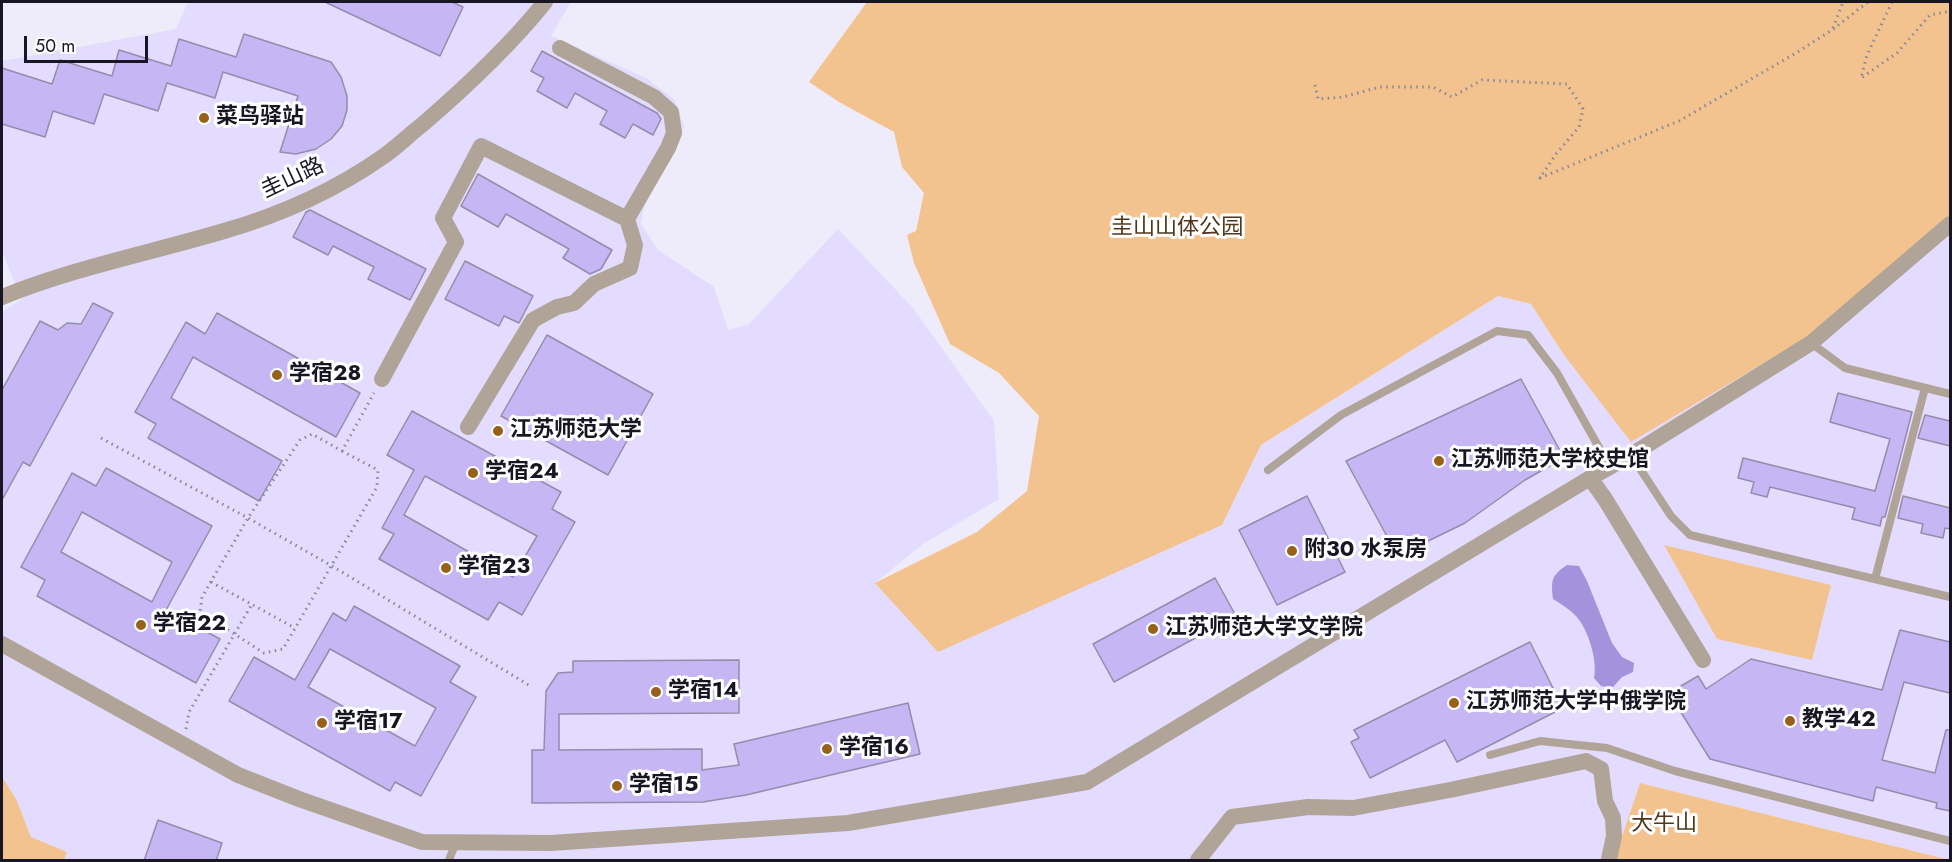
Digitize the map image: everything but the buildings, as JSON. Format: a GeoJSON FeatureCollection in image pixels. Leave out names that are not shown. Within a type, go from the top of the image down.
{"type":"FeatureCollection","features":[{"type":"Feature","properties":{"kind":"street","name":"圭山路"},"geometry":{"type":"LineString","coordinates":[[2,297],[139,254],[226,231],[309,200],[385,156],[453,98],[520,33],[545,2]]}},
{"type":"Feature","properties":{"kind":"street"},"geometry":{"type":"LineString","coordinates":[[560,48],[654,97],[671,112],[674,133],[668,148],[627,219]]}},
{"type":"Feature","properties":{"kind":"street"},"geometry":{"type":"LineString","coordinates":[[382,379],[456,242],[443,218],[481,146],[627,219],[635,245],[630,268],[594,284],[574,303],[556,307],[533,320],[468,427]]}},
{"type":"Feature","properties":{"kind":"street"},"geometry":{"type":"LineString","coordinates":[[2,644],[238,775],[422,842],[551,843],[848,823],[1087,782],[1631,455],[1811,343],[1950,224]]}},
{"type":"Feature","properties":{"kind":"street"},"geometry":{"type":"LineString","coordinates":[[1590,478],[1703,660]]}},
{"type":"Feature","properties":{"kind":"street"},"geometry":{"type":"LineString","coordinates":[[1198,861],[1232,817],[1308,807],[1353,808],[1450,790],[1586,760],[1601,769],[1605,801],[1613,818],[1614,836],[1609,859]]}},
{"type":"Feature","properties":{"kind":"lane"},"geometry":{"type":"LineString","coordinates":[[1268,470],[1341,416],[1497,331],[1528,335],[1557,373],[1610,467]]}},
{"type":"Feature","properties":{"kind":"lane"},"geometry":{"type":"LineString","coordinates":[[1811,343],[1845,368],[1950,394]]}},
{"type":"Feature","properties":{"kind":"lane"},"geometry":{"type":"LineString","coordinates":[[1875,579],[1925,387]]}},
{"type":"Feature","properties":{"kind":"lane"},"geometry":{"type":"LineString","coordinates":[[1631,455],[1671,516],[1690,535],[1950,597]]}},
{"type":"Feature","properties":{"kind":"lane"},"geometry":{"type":"LineString","coordinates":[[1490,755],[1540,741],[1607,748],[1675,771],[1950,841]]}},
{"type":"Feature","properties":{"kind":"lane"},"geometry":{"type":"LineString","coordinates":[[449,861],[456,842]]}},
{"type":"Feature","properties":{"kind":"path"},"geometry":{"type":"LineString","coordinates":[[1832,30],[1843,2]]}},
{"type":"Feature","properties":{"kind":"path"},"geometry":{"type":"LineString","coordinates":[[1315,85],[1318,99],[1343,97],[1380,87],[1433,87],[1452,97],[1482,80],[1567,84],[1583,109],[1579,127],[1556,154],[1540,178],[1679,122],[1832,30],[1869,2]]}},
{"type":"Feature","properties":{"kind":"path"},"geometry":{"type":"LineString","coordinates":[[1892,2],[1867,55],[1861,78],[1897,54],[1930,15],[1950,11]]}},
{"type":"Feature","properties":{"kind":"path"},"geometry":{"type":"LineString","coordinates":[[342,451],[382,379]]}},
{"type":"Feature","properties":{"kind":"path"},"geometry":{"type":"LineString","coordinates":[[312,434],[342,451],[378,470],[377,487],[283,649],[264,653],[200,612],[202,597],[248,518],[300,440],[312,434]]}},
{"type":"Feature","properties":{"kind":"path"},"geometry":{"type":"LineString","coordinates":[[101,438],[332,566],[532,687]]}},
{"type":"Feature","properties":{"kind":"path"},"geometry":{"type":"LineString","coordinates":[[211,582],[295,628]]}},
{"type":"Feature","properties":{"kind":"path"},"geometry":{"type":"LineString","coordinates":[[183,745],[189,712],[252,604]]}},
{"type":"Feature","properties":{"kind":"shaded area","name":"江苏师范大学"},"geometry":{"type":"Polygon","coordinates":[[[188,2],[571,2],[551,36],[646,78],[675,100],[684,126],[672,156],[644,206],[641,224],[658,250],[714,287],[728,330],[749,324],[838,229],[913,308],[994,421],[999,499],[923,544],[875,583],[1222,525],[1261,445],[1498,296],[1531,304],[1564,355],[1804,339],[1950,215],[1950,860],[1640,783],[1614,860],[2,860],[2,312],[21,299],[2,251],[2,61],[176,29],[188,2]]]}},
{"type":"Feature","properties":{"kind":"shaded area"},"geometry":{"type":"Polygon","coordinates":[[[1567,565],[1579,566],[1612,643],[1622,657],[1634,663],[1633,672],[1622,677],[1612,688],[1601,686],[1594,678],[1593,654],[1580,622],[1571,611],[1553,599],[1553,579],[1567,565]]]}},
{"type":"Feature","properties":{"kind":"green space","name":"圭山山体公园"},"geometry":{"type":"Polygon","coordinates":[[[867,2],[1950,2],[1950,215],[1804,339],[1631,442],[1564,355],[1531,304],[1498,296],[1261,445],[1222,525],[938,652],[875,583],[977,532],[1027,491],[1039,416],[999,373],[950,344],[914,263],[907,235],[916,231],[924,193],[902,167],[894,132],[839,102],[809,82],[867,2]]]}},
{"type":"Feature","properties":{"kind":"green space"},"geometry":{"type":"Polygon","coordinates":[[[1664,545],[1831,585],[1812,660],[1717,639],[1664,545]]]}},
{"type":"Feature","properties":{"kind":"green space"},"geometry":{"type":"Polygon","coordinates":[[[2,777],[16,799],[31,837],[67,852],[64,860],[2,860],[2,777]]]}},
{"type":"Feature","properties":{"kind":"green space","name":"大牛山"},"geometry":{"type":"Polygon","coordinates":[[[1640,783],[1950,860],[1614,860],[1640,783]]]}},
{"type":"Feature","properties":{"kind":"place","name":"菜鸟驿站"},"geometry":{"type":"Point","coordinates":[204,118]}},
{"type":"Feature","properties":{"kind":"place","name":"学宿28"},"geometry":{"type":"Point","coordinates":[277,375]}},
{"type":"Feature","properties":{"kind":"place","name":"江苏师范大学"},"geometry":{"type":"Point","coordinates":[498,431]}},
{"type":"Feature","properties":{"kind":"place","name":"江苏师范大学校史馆"},"geometry":{"type":"Point","coordinates":[1439,461]}},
{"type":"Feature","properties":{"kind":"place","name":"学宿24"},"geometry":{"type":"Point","coordinates":[473,473]}},
{"type":"Feature","properties":{"kind":"place","name":"附30 水泵房"},"geometry":{"type":"Point","coordinates":[1292,551]}},
{"type":"Feature","properties":{"kind":"place","name":"学宿23"},"geometry":{"type":"Point","coordinates":[446,568]}},
{"type":"Feature","properties":{"kind":"place","name":"学宿22"},"geometry":{"type":"Point","coordinates":[141,625]}},
{"type":"Feature","properties":{"kind":"place","name":"江苏师范大学文学院"},"geometry":{"type":"Point","coordinates":[1153,629]}},
{"type":"Feature","properties":{"kind":"place","name":"学宿14"},"geometry":{"type":"Point","coordinates":[656,692]}},
{"type":"Feature","properties":{"kind":"place","name":"江苏师范大学中俄学院"},"geometry":{"type":"Point","coordinates":[1454,703]}},
{"type":"Feature","properties":{"kind":"place","name":"教学42"},"geometry":{"type":"Point","coordinates":[1790,721]}},
{"type":"Feature","properties":{"kind":"place","name":"学宿17"},"geometry":{"type":"Point","coordinates":[322,723]}},
{"type":"Feature","properties":{"kind":"place","name":"学宿16"},"geometry":{"type":"Point","coordinates":[827,749]}},
{"type":"Feature","properties":{"kind":"place","name":"学宿15"},"geometry":{"type":"Point","coordinates":[617,786]}}]}
